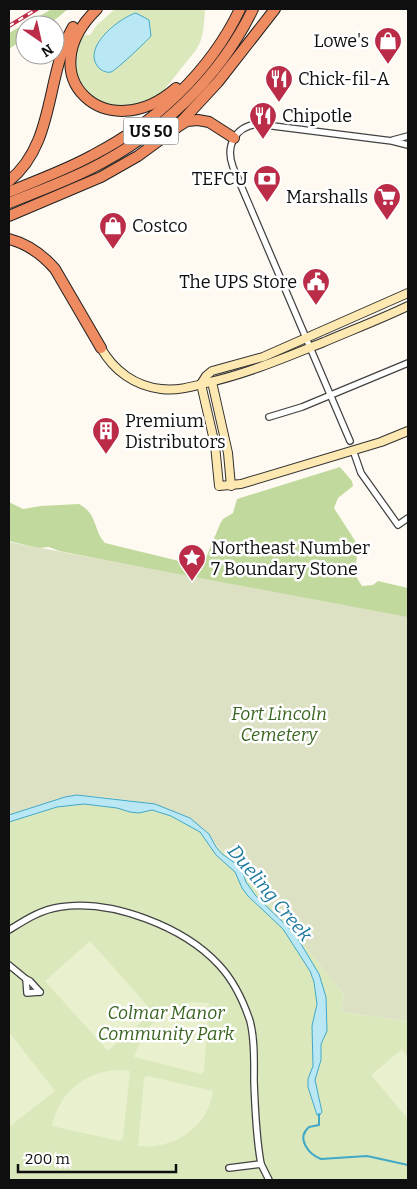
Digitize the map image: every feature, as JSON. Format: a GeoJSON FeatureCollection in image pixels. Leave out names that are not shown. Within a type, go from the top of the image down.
{"type":"FeatureCollection","features":[{"type":"Feature","properties":{"kind":"highway"},"geometry":{"type":"LineString","coordinates":[[9,181],[24,167],[35,151],[42,132],[64,46],[73,28],[88,9]]}},
{"type":"Feature","properties":{"kind":"highway"},"geometry":{"type":"LineString","coordinates":[[97,9],[74,39],[71,51],[71,68],[76,83],[84,96],[98,106],[115,111],[134,110],[167,95],[184,80],[232,25]]}},
{"type":"Feature","properties":{"kind":"highway","name":"US 50"},"geometry":{"type":"LineString","coordinates":[[9,192],[88,158],[139,127],[170,102],[213,55],[240,9]]}},
{"type":"Feature","properties":{"kind":"highway","name":"US 50"},"geometry":{"type":"LineString","coordinates":[[9,203],[90,169],[123,151],[153,130],[182,105],[218,67],[253,9]]}},
{"type":"Feature","properties":{"kind":"highway"},"geometry":{"type":"LineString","coordinates":[[171,132],[218,82],[275,9]]}},
{"type":"Feature","properties":{"kind":"highway"},"geometry":{"type":"LineString","coordinates":[[9,216],[101,177],[138,156],[187,122],[202,120],[212,123],[234,138]]}},
{"type":"Feature","properties":{"kind":"highway"},"geometry":{"type":"LineString","coordinates":[[9,239],[31,248],[50,264],[63,282],[101,348]]}},
{"type":"Feature","properties":{"kind":"street"},"geometry":{"type":"LineString","coordinates":[[350,441],[233,167],[230,150],[234,138],[246,127],[260,124],[392,141],[408,145]]}},
{"type":"Feature","properties":{"kind":"street"},"geometry":{"type":"LineString","coordinates":[[392,141],[408,136]]}},
{"type":"Feature","properties":{"kind":"street"},"geometry":{"type":"LineString","coordinates":[[408,293],[252,361],[212,371],[201,384],[215,445],[219,486],[230,486],[354,450],[381,442],[408,430]]}},
{"type":"Feature","properties":{"kind":"street"},"geometry":{"type":"LineString","coordinates":[[101,348],[115,368],[125,376],[142,385],[170,390],[212,382],[253,371],[408,306]]}},
{"type":"Feature","properties":{"kind":"street"},"geometry":{"type":"LineString","coordinates":[[270,417],[302,407],[408,362]]}},
{"type":"Feature","properties":{"kind":"street"},"geometry":{"type":"LineString","coordinates":[[212,382],[228,453],[230,486]]}},
{"type":"Feature","properties":{"kind":"street"},"geometry":{"type":"LineString","coordinates":[[354,450],[362,473],[398,526],[408,518]]}},
{"type":"Feature","properties":{"kind":"street"},"geometry":{"type":"LineString","coordinates":[[9,930],[32,916],[50,909],[70,906],[97,907],[127,913],[158,924],[196,946],[218,964],[241,997],[250,1023],[253,1045],[256,1137],[261,1164],[269,1180]]}},
{"type":"Feature","properties":{"kind":"street"},"geometry":{"type":"LineString","coordinates":[[9,965],[26,979]]}},
{"type":"Feature","properties":{"kind":"street"},"geometry":{"type":"LineString","coordinates":[[229,1168],[261,1164]]}},
{"type":"Feature","properties":{"kind":"green space"},"geometry":{"type":"Polygon","coordinates":[[[52,9],[68,9],[61,15],[41,15],[52,9]]]}},
{"type":"Feature","properties":{"kind":"green space"},"geometry":{"type":"Polygon","coordinates":[[[115,9],[205,9],[202,36],[196,50],[160,95],[130,106],[107,106],[89,94],[79,80],[75,68],[75,53],[83,35],[90,35],[97,25],[115,9]]]}},
{"type":"Feature","properties":{"kind":"green space"},"geometry":{"type":"Polygon","coordinates":[[[15,30],[15,45],[9,49],[9,33],[15,30]]]}},
{"type":"Feature","properties":{"kind":"green space"},"geometry":{"type":"Polygon","coordinates":[[[340,467],[352,481],[353,486],[338,498],[334,508],[359,547],[354,573],[362,586],[373,585],[378,581],[408,588],[408,620],[59,551],[49,547],[38,548],[9,541],[9,502],[23,509],[79,504],[89,512],[105,543],[179,561],[194,568],[206,558],[220,524],[223,519],[233,513],[237,499],[340,467]]]}},
{"type":"Feature","properties":{"kind":"green space","name":"Fort Lincoln Cemetery"},"geometry":{"type":"Polygon","coordinates":[[[9,542],[408,617],[408,1021],[341,1012],[344,995],[239,868],[196,824],[132,801],[97,796],[67,800],[9,815],[9,542]]]}},
{"type":"Feature","properties":{"kind":"green space","name":"Colmar Manor Community Park"},"geometry":{"type":"Polygon","coordinates":[[[97,796],[132,801],[196,824],[239,868],[344,995],[341,1012],[408,1021],[408,1180],[9,1180],[9,815],[67,800],[97,796]]]}},
{"type":"Feature","properties":{"kind":"green space"},"geometry":{"type":"Polygon","coordinates":[[[90,941],[153,1012],[108,1051],[45,981],[90,941]]]}},
{"type":"Feature","properties":{"kind":"green space"},"geometry":{"type":"Polygon","coordinates":[[[192,1002],[209,1003],[204,1071],[201,1074],[134,1057],[143,1036],[155,1021],[171,1010],[192,1002]]]}},
{"type":"Feature","properties":{"kind":"green space"},"geometry":{"type":"Polygon","coordinates":[[[9,1032],[55,1091],[9,1127],[9,1032]]]}},
{"type":"Feature","properties":{"kind":"green space"},"geometry":{"type":"Polygon","coordinates":[[[402,1049],[408,1057],[408,1119],[371,1075],[402,1049]]]}},
{"type":"Feature","properties":{"kind":"green space"},"geometry":{"type":"Polygon","coordinates":[[[117,1070],[130,1071],[123,1138],[120,1141],[52,1126],[60,1104],[74,1087],[94,1075],[117,1070]]]}},
{"type":"Feature","properties":{"kind":"green space"},"geometry":{"type":"Polygon","coordinates":[[[148,1076],[213,1091],[210,1104],[204,1116],[187,1134],[164,1144],[138,1146],[144,1078],[148,1076]]]}},
{"type":"Feature","properties":{"kind":"water"},"geometry":{"type":"Polygon","coordinates":[[[136,13],[149,20],[151,36],[114,70],[105,72],[101,70],[95,61],[94,53],[98,44],[104,35],[120,21],[136,13]]]}},
{"type":"Feature","properties":{"kind":"water"},"geometry":{"type":"Polygon","coordinates":[[[77,795],[155,804],[190,818],[209,834],[222,854],[238,865],[246,882],[256,896],[295,934],[319,974],[326,997],[327,1031],[321,1044],[321,1060],[315,1080],[322,1112],[319,1116],[317,1115],[308,1087],[308,1079],[313,1066],[312,1026],[317,1004],[314,982],[310,971],[283,929],[248,896],[235,872],[216,855],[200,832],[171,816],[152,810],[139,813],[84,804],[57,807],[9,822],[9,815],[77,795]]]}},
{"type":"Feature","properties":{"kind":"waterway","name":"Dueling Creek"},"geometry":{"type":"LineString","coordinates":[[319,1114],[319,1125],[309,1127],[305,1131],[304,1136],[305,1145],[316,1157],[321,1159],[367,1156],[408,1165]]}},
{"type":"Feature","properties":{"kind":"railway"},"geometry":{"type":"LineString","coordinates":[[9,26],[37,9]]}},
{"type":"Feature","properties":{"kind":"place","name":"Lowe's"},"geometry":{"type":"Point","coordinates":[388,65]}},
{"type":"Feature","properties":{"kind":"place","name":"Chick-fil-A"},"geometry":{"type":"Point","coordinates":[279,103]}},
{"type":"Feature","properties":{"kind":"place","name":"Chipotle"},"geometry":{"type":"Point","coordinates":[263,140]}},
{"type":"Feature","properties":{"kind":"place","name":"TEFCU"},"geometry":{"type":"Point","coordinates":[267,203]}},
{"type":"Feature","properties":{"kind":"place","name":"Marshalls"},"geometry":{"type":"Point","coordinates":[387,221]}},
{"type":"Feature","properties":{"kind":"place","name":"Costco"},"geometry":{"type":"Point","coordinates":[113,250]}},
{"type":"Feature","properties":{"kind":"place","name":"The UPS Store"},"geometry":{"type":"Point","coordinates":[316,306]}},
{"type":"Feature","properties":{"kind":"place","name":"Premium Distributors"},"geometry":{"type":"Point","coordinates":[106,455]}},
{"type":"Feature","properties":{"kind":"place","name":"Northeast Number 7 Boundary Stone"},"geometry":{"type":"Point","coordinates":[192,582]}}]}
